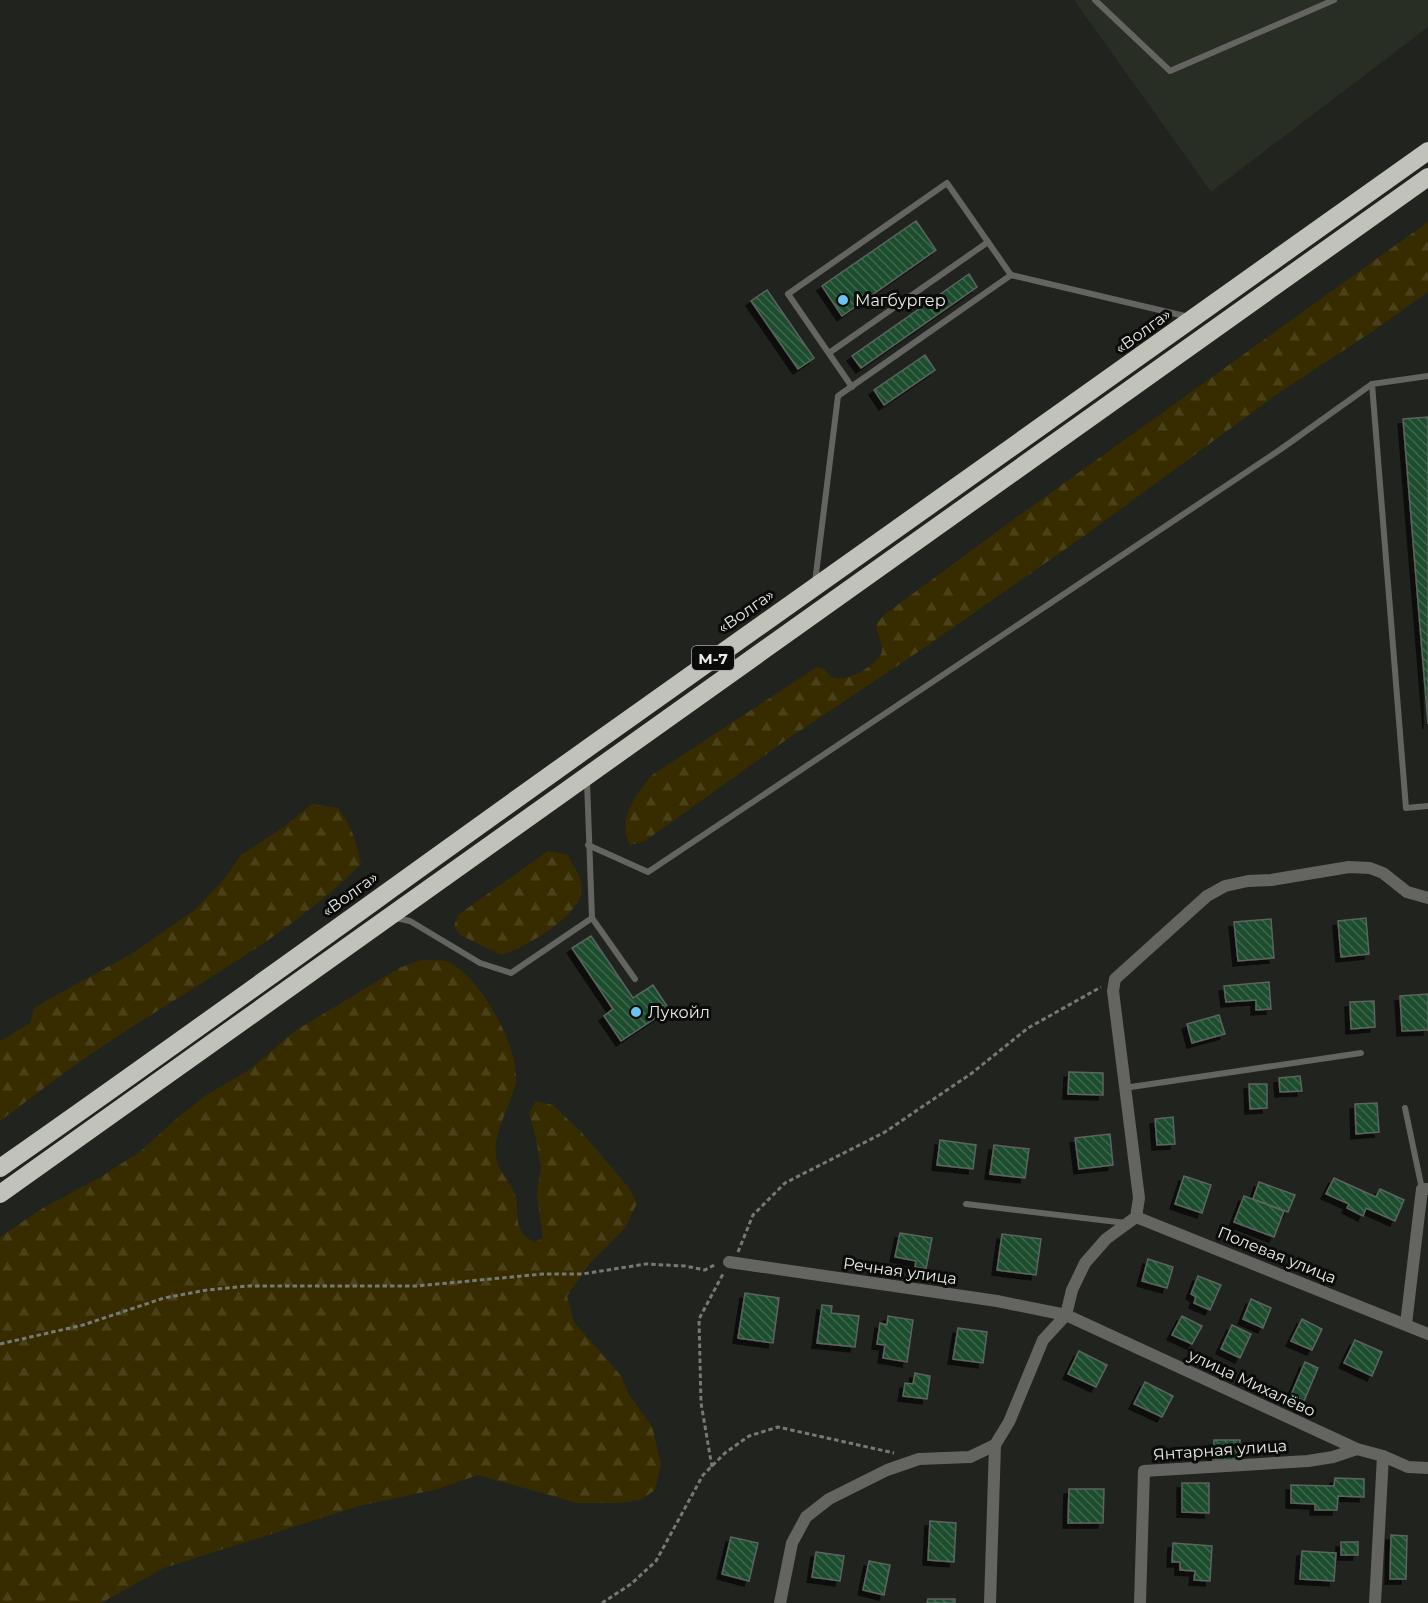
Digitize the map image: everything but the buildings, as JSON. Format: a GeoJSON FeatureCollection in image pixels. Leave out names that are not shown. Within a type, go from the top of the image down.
{"type":"FeatureCollection","features":[{"type":"Feature","properties":{"kind":"highway","name":"«Волга»"},"geometry":{"type":"LineString","coordinates":[[0,1168],[1428,151]]}},
{"type":"Feature","properties":{"kind":"highway","name":"М-7"},"geometry":{"type":"LineString","coordinates":[[0,1194],[1428,177]]}},
{"type":"Feature","properties":{"kind":"street"},"geometry":{"type":"LineString","coordinates":[[990,1603],[996,1445],[1009,1422],[1043,1340],[1066,1315],[1072,1290],[1085,1263],[1106,1239],[1132,1220],[1139,1198],[1113,991],[1115,979],[1207,896],[1225,886],[1349,867],[1370,868],[1383,873],[1407,892],[1428,898]]}},
{"type":"Feature","properties":{"kind":"street"},"geometry":{"type":"LineString","coordinates":[[1406,1324],[1425,1189]]}},
{"type":"Feature","properties":{"kind":"street","name":"Полевая улица"},"geometry":{"type":"LineString","coordinates":[[1132,1220],[1428,1334]]}},
{"type":"Feature","properties":{"kind":"street","name":"Речная улица"},"geometry":{"type":"LineString","coordinates":[[729,1262],[997,1301],[1066,1315]]}},
{"type":"Feature","properties":{"kind":"street","name":"улица Михалёво"},"geometry":{"type":"LineString","coordinates":[[1066,1315],[1357,1449],[1383,1456],[1408,1467],[1428,1468]]}},
{"type":"Feature","properties":{"kind":"street"},"geometry":{"type":"LineString","coordinates":[[780,1603],[792,1543],[806,1517],[829,1499],[887,1470],[919,1459],[970,1457],[996,1445]]}},
{"type":"Feature","properties":{"kind":"street","name":"Янтарная улица"},"geometry":{"type":"LineString","coordinates":[[1140,1603],[1144,1471],[1308,1461],[1333,1457],[1357,1449]]}},
{"type":"Feature","properties":{"kind":"street"},"geometry":{"type":"LineString","coordinates":[[1375,1603],[1383,1456]]}},
{"type":"Feature","properties":{"kind":"lane"},"geometry":{"type":"LineString","coordinates":[[1095,0],[1170,71],[1334,0]]}},
{"type":"Feature","properties":{"kind":"lane"},"geometry":{"type":"LineString","coordinates":[[852,387],[788,294],[947,183],[1011,276],[1195,318]]}},
{"type":"Feature","properties":{"kind":"lane"},"geometry":{"type":"LineString","coordinates":[[829,353],[988,242]]}},
{"type":"Feature","properties":{"kind":"lane"},"geometry":{"type":"LineString","coordinates":[[815,586],[838,396],[1011,276]]}},
{"type":"Feature","properties":{"kind":"lane"},"geometry":{"type":"LineString","coordinates":[[588,845],[648,873],[1271,456],[1372,384],[1428,376]]}},
{"type":"Feature","properties":{"kind":"lane"},"geometry":{"type":"LineString","coordinates":[[1372,384],[1406,808],[1428,806]]}},
{"type":"Feature","properties":{"kind":"lane"},"geometry":{"type":"LineString","coordinates":[[587,776],[592,918],[635,979]]}},
{"type":"Feature","properties":{"kind":"lane"},"geometry":{"type":"LineString","coordinates":[[388,917],[410,921],[480,963],[511,973],[592,918]]}},
{"type":"Feature","properties":{"kind":"lane"},"geometry":{"type":"LineString","coordinates":[[1124,1088],[1361,1053]]}},
{"type":"Feature","properties":{"kind":"lane"},"geometry":{"type":"LineString","coordinates":[[1405,1108],[1425,1189]]}},
{"type":"Feature","properties":{"kind":"lane"},"geometry":{"type":"LineString","coordinates":[[966,1204],[1132,1220]]}},
{"type":"Feature","properties":{"kind":"path"},"geometry":{"type":"LineString","coordinates":[[712,1467],[701,1403],[699,1319],[729,1262],[738,1253],[753,1215],[785,1183],[885,1132],[972,1073],[1028,1028],[1115,979]]}},
{"type":"Feature","properties":{"kind":"path"},"geometry":{"type":"LineString","coordinates":[[0,1344],[83,1325],[164,1298],[207,1290],[247,1286],[417,1286],[543,1274],[582,1274],[646,1264],[685,1266],[705,1270],[713,1265],[729,1262]]}},
{"type":"Feature","properties":{"kind":"path"},"geometry":{"type":"LineString","coordinates":[[602,1603],[631,1584],[656,1561],[703,1475],[725,1453],[748,1436],[778,1427],[919,1459]]}},
{"type":"Feature","properties":{"kind":"shaded area"},"geometry":{"type":"Polygon","coordinates":[[[1074,0],[1428,0],[1428,27],[1211,192],[1074,0]]]}},
{"type":"Feature","properties":{"kind":"green space"},"geometry":{"type":"Polygon","coordinates":[[[1428,222],[1428,292],[1280,392],[1084,536],[918,652],[786,740],[645,841],[630,845],[626,836],[627,817],[640,790],[652,775],[817,667],[825,669],[832,677],[840,679],[862,671],[876,661],[882,651],[876,624],[884,615],[1428,222]]]}},
{"type":"Feature","properties":{"kind":"green space"},"geometry":{"type":"Polygon","coordinates":[[[312,804],[338,808],[353,834],[361,864],[334,889],[277,934],[91,1054],[0,1121],[0,1041],[30,1023],[35,1007],[133,953],[196,909],[225,878],[241,855],[284,827],[312,804]]]}},
{"type":"Feature","properties":{"kind":"green space"},"geometry":{"type":"Polygon","coordinates":[[[548,851],[568,855],[580,879],[581,894],[569,913],[536,939],[502,955],[460,935],[454,926],[458,915],[548,851]]]}},
{"type":"Feature","properties":{"kind":"green space"},"geometry":{"type":"Polygon","coordinates":[[[421,960],[445,961],[460,970],[485,998],[506,1036],[516,1072],[515,1086],[499,1130],[496,1157],[499,1167],[515,1194],[519,1226],[522,1232],[534,1242],[543,1238],[537,1195],[541,1167],[529,1113],[536,1101],[553,1105],[583,1134],[629,1188],[637,1203],[625,1228],[590,1263],[567,1296],[574,1322],[622,1377],[629,1395],[652,1426],[661,1464],[655,1490],[640,1500],[619,1503],[577,1503],[478,1475],[438,1489],[359,1506],[164,1568],[101,1603],[0,1603],[0,1237],[43,1208],[99,1178],[141,1151],[208,1094],[249,1070],[295,1031],[399,968],[421,960]]]}},
{"type":"Feature","properties":{"kind":"place","name":"Магбургер"},"geometry":{"type":"Point","coordinates":[843,300]}},
{"type":"Feature","properties":{"kind":"place","name":"Лукойл"},"geometry":{"type":"Point","coordinates":[636,1012]}}]}
